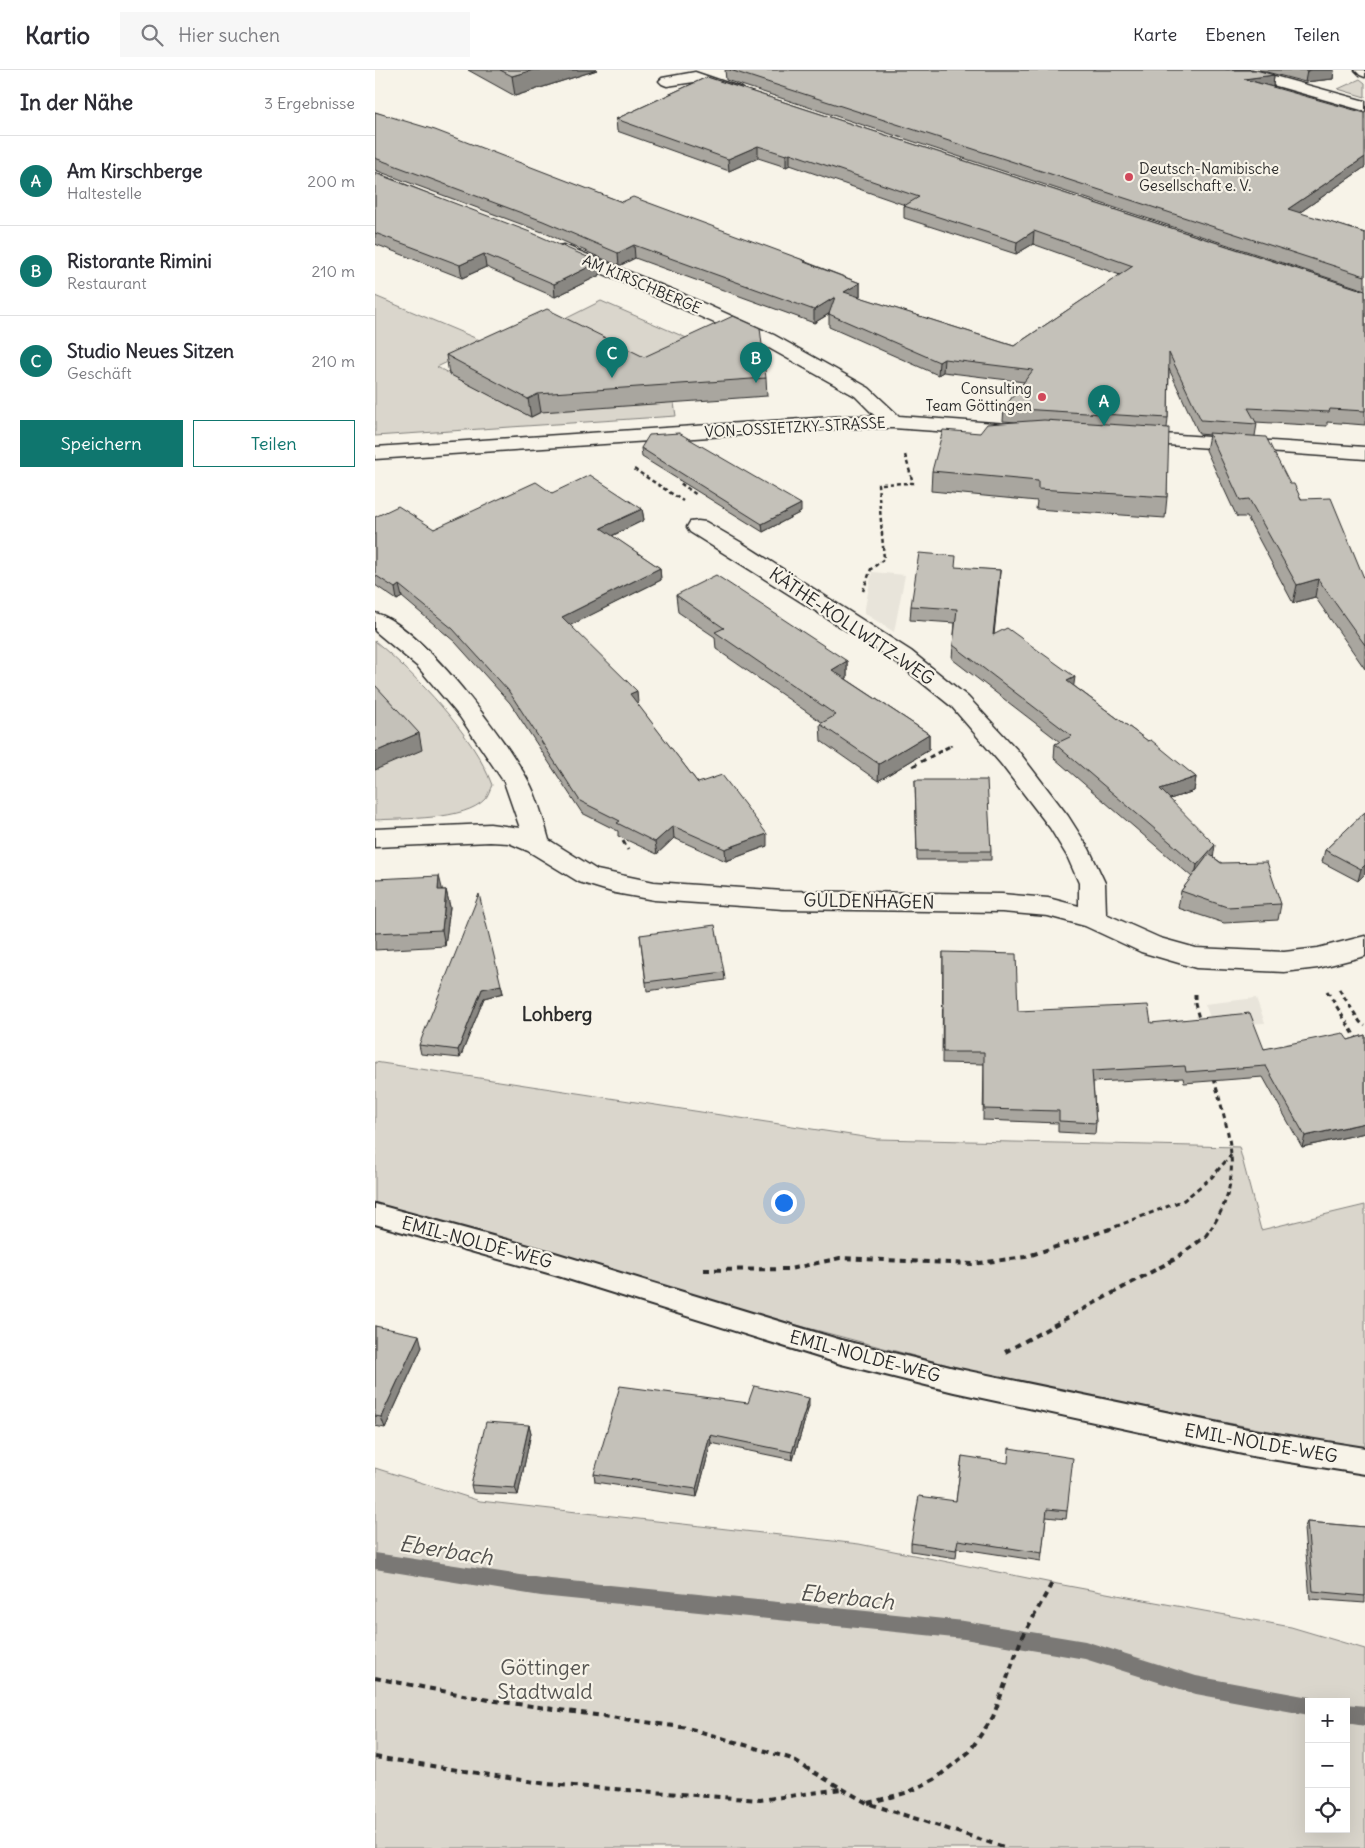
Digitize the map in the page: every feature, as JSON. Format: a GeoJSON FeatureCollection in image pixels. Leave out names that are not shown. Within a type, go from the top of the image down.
{"type":"FeatureCollection","features":[{"type":"Feature","properties":{"kind":"street"},"geometry":{"type":"LineString","coordinates":[[1235,70],[1365,106]]}},
{"type":"Feature","properties":{"kind":"street"},"geometry":{"type":"LineString","coordinates":[[667,81],[695,77],[750,95]]}},
{"type":"Feature","properties":{"kind":"street","name":"AM KIRSCHBERGE"},"geometry":{"type":"LineString","coordinates":[[547,243],[679,298],[767,339],[862,392],[893,422]]}},
{"type":"Feature","properties":{"kind":"street","name":"VON-OSSIETZKY-STRASSE"},"geometry":{"type":"LineString","coordinates":[[375,453],[848,422],[893,422],[1040,432]]}},
{"type":"Feature","properties":{"kind":"street"},"geometry":{"type":"LineString","coordinates":[[1109,436],[1365,453]]}},
{"type":"Feature","properties":{"kind":"street","name":"KÄTHE-KOLLWITZ-WEG"},"geometry":{"type":"LineString","coordinates":[[699,519],[734,548],[903,656],[940,684],[986,729],[1059,822],[1080,855],[1092,883],[1093,919]]}},
{"type":"Feature","properties":{"kind":"street"},"geometry":{"type":"LineString","coordinates":[[375,620],[423,658],[442,678],[466,709],[518,784],[526,803],[537,845]]}},
{"type":"Feature","properties":{"kind":"street","name":"GULDENHAGEN"},"geometry":{"type":"LineString","coordinates":[[375,838],[490,833],[513,835],[537,845],[588,876],[654,892],[783,900],[1002,904],[1048,907],[1093,919],[1151,945],[1195,958],[1237,962],[1284,962],[1322,966],[1365,946]]}},
{"type":"Feature","properties":{"kind":"lane","name":"EMIL-NOLDE-WEG"},"geometry":{"type":"LineString","coordinates":[[375,1214],[555,1264],[841,1352],[954,1380],[1252,1443],[1365,1461]]}},
{"type":"Feature","properties":{"kind":"path"},"geometry":{"type":"LineString","coordinates":[[862,594],[871,569],[884,559],[878,484],[913,483],[905,454]]}},
{"type":"Feature","properties":{"kind":"path"},"geometry":{"type":"LineString","coordinates":[[630,466],[699,519],[713,505],[680,483],[681,474]]}},
{"type":"Feature","properties":{"kind":"path"},"geometry":{"type":"LineString","coordinates":[[913,766],[967,736],[986,729]]}},
{"type":"Feature","properties":{"kind":"path"},"geometry":{"type":"LineString","coordinates":[[1195,958],[1195,1004],[1201,1029]]}},
{"type":"Feature","properties":{"kind":"path"},"geometry":{"type":"LineString","coordinates":[[1322,966],[1360,1022],[1365,1026]]}},
{"type":"Feature","properties":{"kind":"path"},"geometry":{"type":"LineString","coordinates":[[1322,966],[1324,986],[1360,1044]]}},
{"type":"Feature","properties":{"kind":"path"},"geometry":{"type":"LineString","coordinates":[[954,1380],[1175,1260],[1206,1236],[1222,1213],[1231,1187],[1231,1141],[1213,1075]]}},
{"type":"Feature","properties":{"kind":"path"},"geometry":{"type":"LineString","coordinates":[[701,1270],[790,1269],[840,1258],[972,1264],[1025,1256],[1084,1239],[1184,1200],[1212,1177],[1231,1155]]}},
{"type":"Feature","properties":{"kind":"path"},"geometry":{"type":"LineString","coordinates":[[867,1803],[909,1792],[935,1779],[969,1752],[993,1717],[1021,1640],[1052,1583]]}},
{"type":"Feature","properties":{"kind":"path"},"geometry":{"type":"LineString","coordinates":[[375,1678],[489,1700],[688,1728],[789,1758],[867,1803],[1007,1848]]}},
{"type":"Feature","properties":{"kind":"path"},"geometry":{"type":"LineString","coordinates":[[375,1757],[547,1784],[760,1800],[842,1789]]}},
{"type":"Feature","properties":{"kind":"shaded area"},"geometry":{"type":"Polygon","coordinates":[[[872,572],[905,575],[894,632],[864,613],[872,572]]]}},
{"type":"Feature","properties":{"kind":"shaded area"},"geometry":{"type":"Polygon","coordinates":[[[1256,998],[1265,1023],[1248,1024],[1228,1066],[1205,1004],[1256,998]]]}},
{"type":"Feature","properties":{"kind":"green space"},"geometry":{"type":"Polygon","coordinates":[[[1360,79],[1365,83],[1365,97],[1338,89],[1360,79]]]}},
{"type":"Feature","properties":{"kind":"green space"},"geometry":{"type":"Polygon","coordinates":[[[375,296],[487,343],[437,367],[531,417],[549,327],[601,301],[703,345],[674,403],[676,416],[375,436],[375,296]]]}},
{"type":"Feature","properties":{"kind":"green space"},"geometry":{"type":"Polygon","coordinates":[[[375,641],[425,688],[458,726],[472,746],[492,785],[486,798],[476,806],[449,815],[375,820],[375,641]]]}},
{"type":"Feature","properties":{"kind":"green space"},"geometry":{"type":"Polygon","coordinates":[[[375,1062],[877,1139],[1239,1147],[1261,1230],[1365,1205],[1365,1450],[990,1376],[789,1323],[375,1205],[375,1062]]]}},
{"type":"Feature","properties":{"kind":"green space","name":"Göttinger Stadtwald"},"geometry":{"type":"Polygon","coordinates":[[[375,1468],[480,1501],[859,1544],[1052,1583],[1291,1627],[1365,1649],[1365,1848],[375,1848],[375,1468]]]}},
{"type":"Feature","properties":{"kind":"building"},"geometry":{"type":"Polygon","coordinates":[[[500,70],[533,70],[512,76],[500,70]]]}},
{"type":"Feature","properties":{"kind":"building"},"geometry":{"type":"Polygon","coordinates":[[[730,70],[1256,70],[1274,75],[1244,79],[1365,113],[1365,157],[1288,209],[1365,233],[1365,276],[730,70]]]}},
{"type":"Feature","properties":{"kind":"building"},"geometry":{"type":"Polygon","coordinates":[[[707,77],[1365,291],[1365,411],[1330,409],[1329,412],[1248,408],[1257,424],[1201,420],[1169,353],[1168,418],[1004,408],[1033,370],[944,359],[939,362],[829,314],[835,297],[814,310],[634,245],[618,253],[543,221],[375,158],[375,112],[435,130],[622,202],[633,197],[860,283],[844,292],[1014,346],[1133,266],[1034,231],[1017,242],[904,206],[919,197],[790,153],[786,155],[758,146],[728,159],[616,119],[707,77]]]}},
{"type":"Feature","properties":{"kind":"building"},"geometry":{"type":"Polygon","coordinates":[[[375,173],[530,232],[599,262],[554,284],[484,254],[460,265],[375,233],[375,173]]]}},
{"type":"Feature","properties":{"kind":"building"},"geometry":{"type":"Polygon","coordinates":[[[547,309],[644,357],[733,316],[760,328],[766,378],[538,394],[528,399],[446,355],[547,309]]]}},
{"type":"Feature","properties":{"kind":"building"},"geometry":{"type":"Polygon","coordinates":[[[1044,420],[1169,428],[1167,497],[1038,489],[1038,481],[932,471],[943,430],[980,433],[987,424],[1044,420]]]}},
{"type":"Feature","properties":{"kind":"building"},"geometry":{"type":"Polygon","coordinates":[[[679,433],[801,504],[762,524],[641,448],[649,435],[679,433]]]}},
{"type":"Feature","properties":{"kind":"building"},"geometry":{"type":"Polygon","coordinates":[[[1209,433],[1266,437],[1290,484],[1294,484],[1301,499],[1331,498],[1365,578],[1365,645],[1318,579],[1297,585],[1249,499],[1240,500],[1209,433]]]}},
{"type":"Feature","properties":{"kind":"building"},"geometry":{"type":"Polygon","coordinates":[[[590,475],[642,509],[601,528],[660,568],[562,617],[637,691],[630,694],[698,783],[722,775],[767,834],[725,849],[673,826],[655,842],[617,823],[620,821],[580,801],[508,690],[453,629],[399,585],[395,588],[375,575],[375,517],[398,506],[434,529],[536,482],[552,493],[590,475]]]}},
{"type":"Feature","properties":{"kind":"building"},"geometry":{"type":"Polygon","coordinates":[[[919,553],[956,556],[955,567],[1000,570],[993,635],[1007,628],[1075,677],[1067,681],[1148,741],[1151,740],[1196,777],[1160,789],[1215,845],[1197,865],[1055,744],[1072,736],[953,645],[957,609],[911,606],[919,553]]]}},
{"type":"Feature","properties":{"kind":"building"},"geometry":{"type":"Polygon","coordinates":[[[716,575],[847,661],[832,670],[929,734],[879,764],[820,724],[836,715],[715,632],[724,628],[676,595],[716,575]]]}},
{"type":"Feature","properties":{"kind":"building"},"geometry":{"type":"Polygon","coordinates":[[[375,685],[419,733],[375,752],[375,685]]]}},
{"type":"Feature","properties":{"kind":"building"},"geometry":{"type":"Polygon","coordinates":[[[915,780],[987,780],[991,851],[917,851],[915,780]]]}},
{"type":"Feature","properties":{"kind":"building"},"geometry":{"type":"Polygon","coordinates":[[[1365,812],[1365,865],[1361,869],[1325,850],[1365,812]]]}},
{"type":"Feature","properties":{"kind":"building"},"geometry":{"type":"Polygon","coordinates":[[[1209,854],[1221,863],[1267,862],[1281,904],[1227,907],[1181,891],[1209,854]]]}},
{"type":"Feature","properties":{"kind":"building"},"geometry":{"type":"Polygon","coordinates":[[[439,876],[438,890],[446,890],[442,930],[375,933],[375,879],[439,876]]]}},
{"type":"Feature","properties":{"kind":"building"},"geometry":{"type":"Polygon","coordinates":[[[479,894],[501,985],[482,989],[458,1050],[419,1045],[479,894]]]}},
{"type":"Feature","properties":{"kind":"building"},"geometry":{"type":"Polygon","coordinates":[[[715,925],[724,972],[646,982],[640,935],[715,925]]]}},
{"type":"Feature","properties":{"kind":"building"},"geometry":{"type":"Polygon","coordinates":[[[943,952],[1016,954],[1018,1011],[1148,1005],[1151,1023],[1250,1013],[1264,1049],[1343,1033],[1348,1040],[1365,1035],[1365,1123],[1305,1136],[1266,1066],[1186,1072],[1185,1066],[1092,1071],[1096,1123],[1059,1121],[1059,1111],[984,1109],[984,1052],[943,1052],[943,952]]]}},
{"type":"Feature","properties":{"kind":"building"},"geometry":{"type":"Polygon","coordinates":[[[375,1326],[419,1335],[381,1417],[375,1416],[375,1326]]]}},
{"type":"Feature","properties":{"kind":"building"},"geometry":{"type":"Polygon","coordinates":[[[620,1386],[748,1403],[754,1386],[809,1398],[792,1452],[710,1435],[696,1489],[594,1474],[620,1386]]]}},
{"type":"Feature","properties":{"kind":"building"},"geometry":{"type":"Polygon","coordinates":[[[486,1422],[529,1425],[515,1488],[471,1485],[486,1422]]]}},
{"type":"Feature","properties":{"kind":"building"},"geometry":{"type":"Polygon","coordinates":[[[1009,1448],[1073,1458],[1067,1511],[1047,1509],[1042,1553],[958,1540],[956,1550],[911,1543],[919,1496],[956,1501],[962,1456],[1008,1463],[1009,1448]]]}},
{"type":"Feature","properties":{"kind":"building"},"geometry":{"type":"Polygon","coordinates":[[[1307,1522],[1365,1527],[1365,1596],[1313,1591],[1307,1522]]]}},
{"type":"Feature","properties":{"kind":"waterway","name":"Eberbach"},"geometry":{"type":"LineString","coordinates":[[375,1561],[541,1587],[964,1630],[1085,1650],[1196,1685],[1305,1705]]}},
{"type":"Feature","properties":{"kind":"waterway","name":"Eberbach"},"geometry":{"type":"LineString","coordinates":[[1350,1714],[1365,1716]]}},
{"type":"Feature","properties":{"kind":"place","name":"Deutsch-Namibische Gesellschaft e. V."},"geometry":{"type":"Point","coordinates":[1129,177]}},
{"type":"Feature","properties":{"kind":"place","name":"Studio Neues Sitzen"},"geometry":{"type":"Point","coordinates":[612,378]}},
{"type":"Feature","properties":{"kind":"place","name":"Ristorante Rimini"},"geometry":{"type":"Point","coordinates":[756,383]}},
{"type":"Feature","properties":{"kind":"place","name":"Consulting Team Göttingen"},"geometry":{"type":"Point","coordinates":[1042,397]}},
{"type":"Feature","properties":{"kind":"place","name":"Am Kirschberge"},"geometry":{"type":"Point","coordinates":[1104,426]}},
{"type":"Feature","properties":{"kind":"district","name":"Lohberg"},"geometry":{"type":"Point","coordinates":[557,1014]}}]}
